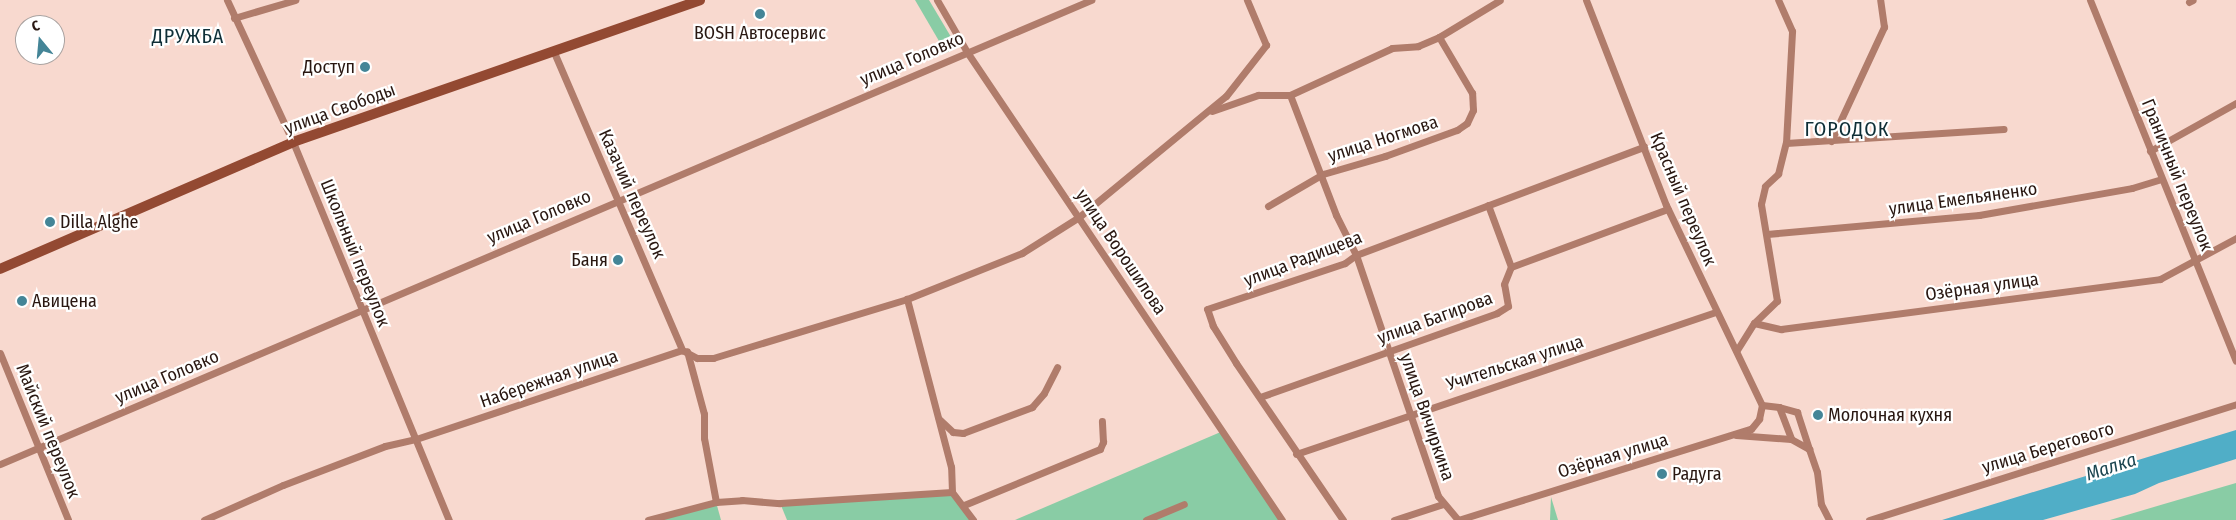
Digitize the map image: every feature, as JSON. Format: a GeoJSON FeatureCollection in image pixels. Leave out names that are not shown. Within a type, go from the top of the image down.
{"type":"FeatureCollection","features":[{"type":"Feature","properties":{"kind":"main road","name":"улица Свободы"},"geometry":{"type":"LineString","coordinates":[[0,269],[293,142],[700,0]]}},
{"type":"Feature","properties":{"kind":"street","name":"Школьный переулок"},"geometry":{"type":"LineString","coordinates":[[227,0],[293,142],[449,520]]}},
{"type":"Feature","properties":{"kind":"street"},"geometry":{"type":"LineString","coordinates":[[234,18],[295,0]]}},
{"type":"Feature","properties":{"kind":"street","name":"улица Ворошилова"},"geometry":{"type":"LineString","coordinates":[[937,0],[967,52],[1282,520]]}},
{"type":"Feature","properties":{"kind":"street","name":"улица Головко"},"geometry":{"type":"LineString","coordinates":[[0,464],[1091,0]]}},
{"type":"Feature","properties":{"kind":"street"},"geometry":{"type":"LineString","coordinates":[[684,350],[697,358],[713,358],[908,299],[1022,254],[1079,217],[1209,112],[1250,68],[1266,45],[1262,31],[1247,0]]}},
{"type":"Feature","properties":{"kind":"street"},"geometry":{"type":"LineString","coordinates":[[1209,112],[1258,95],[1290,95],[1387,50],[1418,46],[1439,37],[1500,0]]}},
{"type":"Feature","properties":{"kind":"street","name":"Красный переулок"},"geometry":{"type":"LineString","coordinates":[[1586,0],[1668,209],[1762,405]]}},
{"type":"Feature","properties":{"kind":"street"},"geometry":{"type":"LineString","coordinates":[[1737,350],[1754,323],[1777,301],[1761,204],[1765,186],[1778,174],[1786,143],[1792,31],[1778,0]]}},
{"type":"Feature","properties":{"kind":"street"},"geometry":{"type":"LineString","coordinates":[[1831,141],[1884,27],[1880,0]]}},
{"type":"Feature","properties":{"kind":"street","name":"Граничный переулок"},"geometry":{"type":"LineString","coordinates":[[2090,0],[2236,361]]}},
{"type":"Feature","properties":{"kind":"street","name":"улица Ногмова"},"geometry":{"type":"LineString","coordinates":[[1268,206],[1323,174],[1457,130],[1471,119],[1473,99],[1439,37]]}},
{"type":"Feature","properties":{"kind":"street","name":"Казачий переулок"},"geometry":{"type":"LineString","coordinates":[[553,50],[684,350],[704,414],[704,438],[716,502]]}},
{"type":"Feature","properties":{"kind":"street","name":"улица Вичиркина"},"geometry":{"type":"LineString","coordinates":[[1290,95],[1323,174],[1336,215],[1356,255],[1443,504],[1458,520]]}},
{"type":"Feature","properties":{"kind":"street"},"geometry":{"type":"LineString","coordinates":[[2150,151],[2236,103]]}},
{"type":"Feature","properties":{"kind":"street"},"geometry":{"type":"LineString","coordinates":[[1786,143],[2004,129]]}},
{"type":"Feature","properties":{"kind":"street","name":"улица Радищева"},"geometry":{"type":"LineString","coordinates":[[1343,520],[1296,454],[1213,326],[1208,309],[1345,263],[1356,255],[1644,147]]}},
{"type":"Feature","properties":{"kind":"street","name":"улица Емельяненко"},"geometry":{"type":"LineString","coordinates":[[1767,234],[1979,215],[2132,188],[2161,179]]}},
{"type":"Feature","properties":{"kind":"street"},"geometry":{"type":"LineString","coordinates":[[1488,205],[1511,267],[1668,209]]}},
{"type":"Feature","properties":{"kind":"street","name":"Озёрная улица"},"geometry":{"type":"LineString","coordinates":[[1754,323],[1781,329],[2160,279],[2196,262],[2236,238]]}},
{"type":"Feature","properties":{"kind":"street","name":"улица Багирова"},"geometry":{"type":"LineString","coordinates":[[1260,397],[1505,309],[1509,300],[1504,284],[1511,267]]}},
{"type":"Feature","properties":{"kind":"street"},"geometry":{"type":"LineString","coordinates":[[908,299],[951,467],[952,492],[964,505],[973,520]]}},
{"type":"Feature","properties":{"kind":"street","name":"Учительская улица"},"geometry":{"type":"LineString","coordinates":[[1296,454],[1716,312]]}},
{"type":"Feature","properties":{"kind":"street","name":"Набережная улица"},"geometry":{"type":"LineString","coordinates":[[204,520],[385,446],[416,439],[684,350]]}},
{"type":"Feature","properties":{"kind":"street","name":"Майский переулок"},"geometry":{"type":"LineString","coordinates":[[0,353],[40,447],[68,520]]}},
{"type":"Feature","properties":{"kind":"street"},"geometry":{"type":"LineString","coordinates":[[938,419],[953,432],[963,433],[1032,407],[1044,393],[1057,367]]}},
{"type":"Feature","properties":{"kind":"street","name":"улица Берегового"},"geometry":{"type":"LineString","coordinates":[[1869,520],[2236,404]]}},
{"type":"Feature","properties":{"kind":"street"},"geometry":{"type":"LineString","coordinates":[[1762,405],[1797,412],[1817,472],[1821,504],[1828,520]]}},
{"type":"Feature","properties":{"kind":"street","name":"Озёрная улица"},"geometry":{"type":"LineString","coordinates":[[1458,520],[1751,429],[1759,419],[1762,405]]}},
{"type":"Feature","properties":{"kind":"street"},"geometry":{"type":"LineString","coordinates":[[1779,407],[1790,439]]}},
{"type":"Feature","properties":{"kind":"street"},"geometry":{"type":"LineString","coordinates":[[964,505],[1100,449],[1103,442],[1102,421]]}},
{"type":"Feature","properties":{"kind":"street"},"geometry":{"type":"LineString","coordinates":[[1732,435],[1790,439],[1809,449]]}},
{"type":"Feature","properties":{"kind":"street"},"geometry":{"type":"LineString","coordinates":[[648,520],[716,502],[780,504],[952,492]]}},
{"type":"Feature","properties":{"kind":"street"},"geometry":{"type":"LineString","coordinates":[[1146,520],[1184,504]]}},
{"type":"Feature","properties":{"kind":"street"},"geometry":{"type":"LineString","coordinates":[[1394,520],[1443,504]]}},
{"type":"Feature","properties":{"kind":"green space"},"geometry":{"type":"Polygon","coordinates":[[[915,0],[929,0],[957,47],[946,53],[915,0]]]}},
{"type":"Feature","properties":{"kind":"green space"},"geometry":{"type":"Polygon","coordinates":[[[1223,431],[1282,520],[1015,520],[1223,431]]]}},
{"type":"Feature","properties":{"kind":"green space"},"geometry":{"type":"Polygon","coordinates":[[[2236,483],[2236,520],[2110,520],[2164,504],[2236,483]]]}},
{"type":"Feature","properties":{"kind":"green space"},"geometry":{"type":"Polygon","coordinates":[[[952,492],[973,520],[787,520],[780,503],[952,492]]]}},
{"type":"Feature","properties":{"kind":"green space"},"geometry":{"type":"Polygon","coordinates":[[[1551,497],[1558,520],[1550,520],[1551,497]]]}},
{"type":"Feature","properties":{"kind":"green space"},"geometry":{"type":"Polygon","coordinates":[[[716,502],[721,520],[648,520],[716,502]]]}},
{"type":"Feature","properties":{"kind":"water"},"geometry":{"type":"Polygon","coordinates":[[[2236,430],[2236,459],[2159,483],[2135,494],[2043,520],[1942,520],[2236,430]]]}},
{"type":"Feature","properties":{"kind":"place","name":"BOSH Автосервис"},"geometry":{"type":"Point","coordinates":[760,14]}},
{"type":"Feature","properties":{"kind":"place","name":"Доступ"},"geometry":{"type":"Point","coordinates":[365,67]}},
{"type":"Feature","properties":{"kind":"place","name":"Dilla Alghe"},"geometry":{"type":"Point","coordinates":[50,222]}},
{"type":"Feature","properties":{"kind":"place","name":"Баня"},"geometry":{"type":"Point","coordinates":[618,260]}},
{"type":"Feature","properties":{"kind":"place","name":"Авицена"},"geometry":{"type":"Point","coordinates":[22,301]}},
{"type":"Feature","properties":{"kind":"place","name":"Молочная кухня"},"geometry":{"type":"Point","coordinates":[1818,415]}},
{"type":"Feature","properties":{"kind":"place","name":"Радуга"},"geometry":{"type":"Point","coordinates":[1662,474]}},
{"type":"Feature","properties":{"kind":"district","name":"ДРУЖБА"},"geometry":{"type":"Point","coordinates":[188,36]}},
{"type":"Feature","properties":{"kind":"district","name":"ГОРОДОК"},"geometry":{"type":"Point","coordinates":[1847,129]}},
{"type":"Feature","properties":{"kind":"water label","name":"Малка"},"geometry":{"type":"Point","coordinates":[2111,467]}}]}
